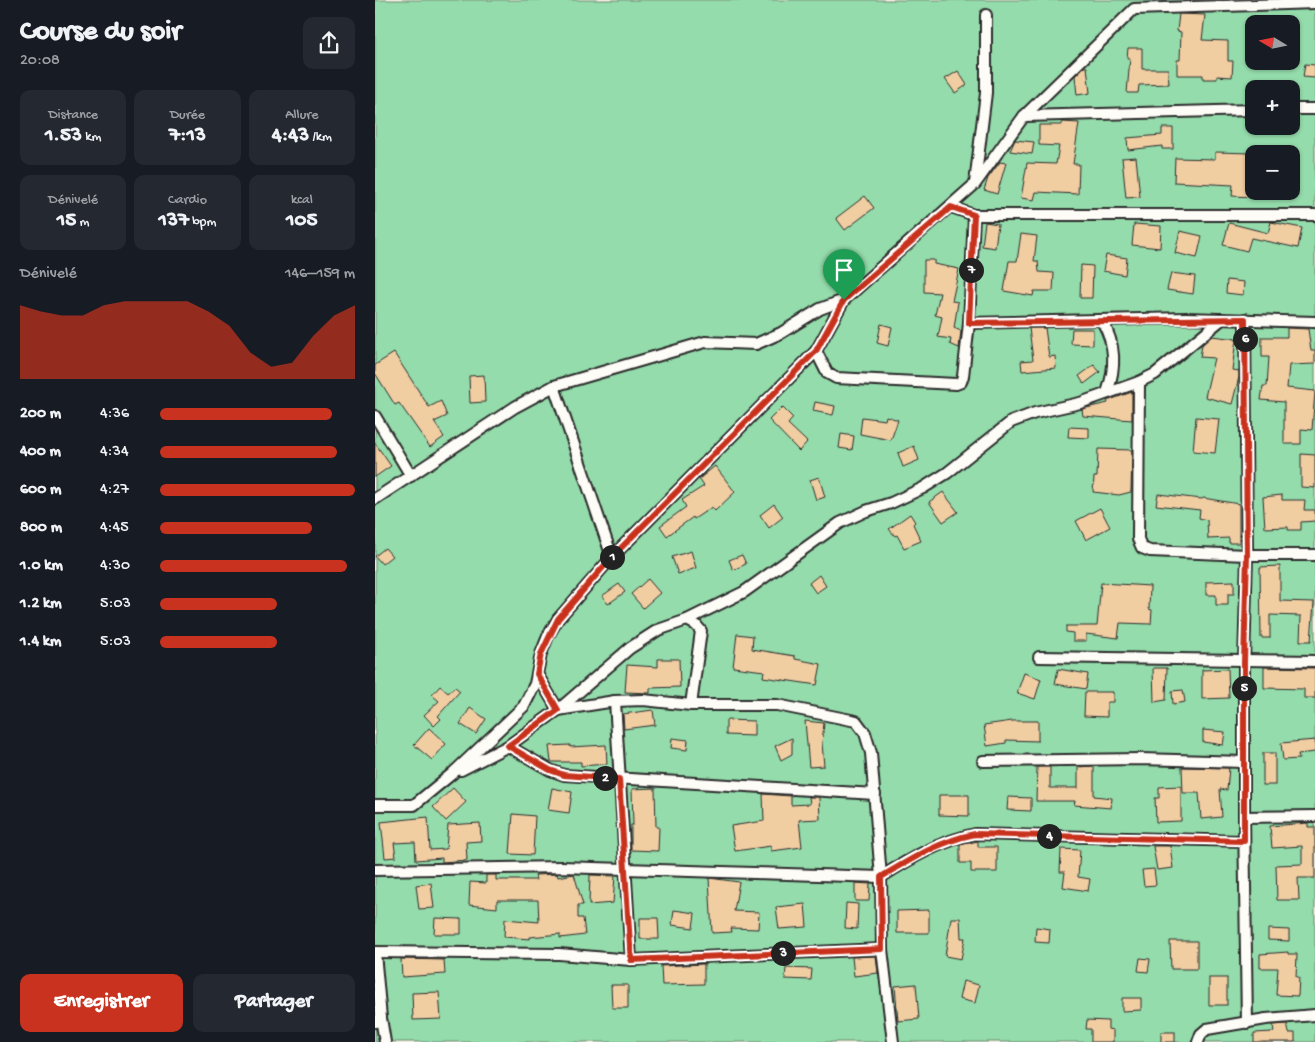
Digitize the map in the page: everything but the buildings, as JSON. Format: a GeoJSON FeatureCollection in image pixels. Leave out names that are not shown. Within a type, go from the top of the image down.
{"type":"FeatureCollection","features":[{"type":"Feature","properties":{"kind":"street"},"geometry":{"type":"LineString","coordinates":[[375,805],[414,805],[453,773],[524,706],[531,696],[541,654],[558,619],[612,557],[816,351],[844,300],[975,184],[1024,116],[1137,4],[1315,3]]}},
{"type":"Feature","properties":{"kind":"street"},"geometry":{"type":"LineString","coordinates":[[975,184],[987,93],[986,15]]}},
{"type":"Feature","properties":{"kind":"street"},"geometry":{"type":"LineString","coordinates":[[1300,109],[1315,109]]}},
{"type":"Feature","properties":{"kind":"street"},"geometry":{"type":"LineString","coordinates":[[1024,116],[1245,110]]}},
{"type":"Feature","properties":{"kind":"street"},"geometry":{"type":"LineString","coordinates":[[951,207],[974,215],[1315,215]]}},
{"type":"Feature","properties":{"kind":"street"},"geometry":{"type":"LineString","coordinates":[[816,351],[827,373],[836,378],[956,384],[961,382],[969,323],[974,215]]}},
{"type":"Feature","properties":{"kind":"street"},"geometry":{"type":"LineString","coordinates":[[375,499],[515,407],[554,386],[705,342],[756,344],[781,333],[820,309],[844,300]]}},
{"type":"Feature","properties":{"kind":"street"},"geometry":{"type":"LineString","coordinates":[[969,323],[1222,319],[1315,322]]}},
{"type":"Feature","properties":{"kind":"street"},"geometry":{"type":"LineString","coordinates":[[453,773],[508,746],[558,710],[631,648],[658,630],[687,620],[744,592],[840,523],[866,511],[891,503],[947,473],[1011,422],[1035,413],[1057,410],[1139,382],[1155,374],[1222,319]]}},
{"type":"Feature","properties":{"kind":"street"},"geometry":{"type":"LineString","coordinates":[[1245,319],[1247,555],[1244,662],[1244,841],[1247,1024]]}},
{"type":"Feature","properties":{"kind":"street"},"geometry":{"type":"LineString","coordinates":[[1102,321],[1110,335],[1115,360],[1107,393]]}},
{"type":"Feature","properties":{"kind":"street"},"geometry":{"type":"LineString","coordinates":[[1139,382],[1138,539],[1142,548],[1150,552],[1247,555],[1315,554]]}},
{"type":"Feature","properties":{"kind":"street"},"geometry":{"type":"LineString","coordinates":[[554,386],[612,557]]}},
{"type":"Feature","properties":{"kind":"street"},"geometry":{"type":"LineString","coordinates":[[375,416],[411,476]]}},
{"type":"Feature","properties":{"kind":"street"},"geometry":{"type":"LineString","coordinates":[[687,620],[696,625],[701,631],[691,706]]}},
{"type":"Feature","properties":{"kind":"street"},"geometry":{"type":"LineString","coordinates":[[1039,657],[1244,662],[1315,661]]}},
{"type":"Feature","properties":{"kind":"street"},"geometry":{"type":"LineString","coordinates":[[537,674],[558,710]]}},
{"type":"Feature","properties":{"kind":"street"},"geometry":{"type":"LineString","coordinates":[[558,710],[615,701],[643,700],[691,706],[777,705],[856,721],[865,733],[869,746],[875,794],[881,877],[882,949],[893,1042]]}},
{"type":"Feature","properties":{"kind":"street"},"geometry":{"type":"LineString","coordinates":[[615,701],[631,960]]}},
{"type":"Feature","properties":{"kind":"street"},"geometry":{"type":"LineString","coordinates":[[508,746],[550,770],[564,775],[875,794]]}},
{"type":"Feature","properties":{"kind":"street"},"geometry":{"type":"LineString","coordinates":[[983,761],[1141,759],[1244,762]]}},
{"type":"Feature","properties":{"kind":"street"},"geometry":{"type":"LineString","coordinates":[[1244,817],[1315,816]]}},
{"type":"Feature","properties":{"kind":"street"},"geometry":{"type":"LineString","coordinates":[[375,870],[498,866],[881,877],[919,854],[952,839],[975,834],[1244,841]]}},
{"type":"Feature","properties":{"kind":"street"},"geometry":{"type":"LineString","coordinates":[[385,1042],[378,1020],[375,952],[559,954],[631,960],[882,949]]}},
{"type":"Feature","properties":{"kind":"street"},"geometry":{"type":"LineString","coordinates":[[1198,1042],[1201,1034],[1207,1029],[1286,1017],[1315,1015]]}},
{"type":"Feature","properties":{"kind":"green space"},"geometry":{"type":"Polygon","coordinates":[[[375,0],[1315,0],[1315,1042],[375,1042],[375,0]]]}},
{"type":"Feature","properties":{"kind":"route"},"geometry":{"type":"LineString","coordinates":[[951,207],[974,215],[969,323],[1186,318],[1245,319],[1247,555],[1244,662],[1244,841],[975,834],[952,839],[919,854],[881,877],[882,949],[631,960],[619,779],[564,775],[550,770],[508,746],[558,710],[537,674],[541,654],[548,636],[558,619],[612,557],[816,351],[844,300],[951,207]]}}]}
